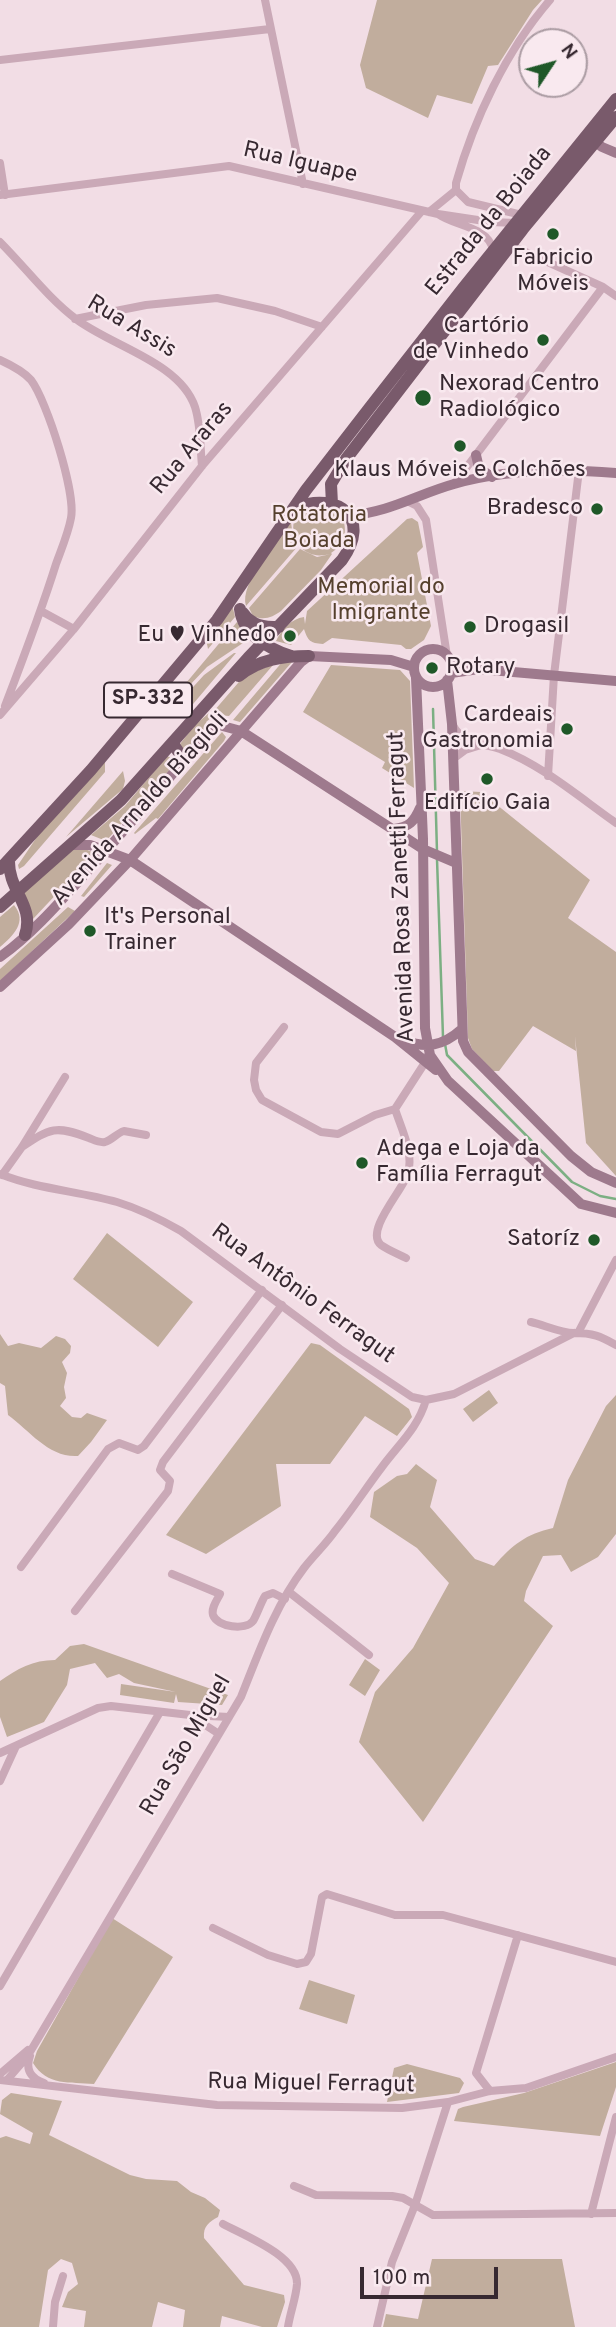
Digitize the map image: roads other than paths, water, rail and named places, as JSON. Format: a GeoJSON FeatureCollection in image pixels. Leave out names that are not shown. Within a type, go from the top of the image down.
{"type":"FeatureCollection","features":[{"type":"Feature","properties":{"kind":"main road","name":"Estrada da Boiada"},"geometry":{"type":"LineString","coordinates":[[332,504],[331,484],[339,468],[591,139],[616,99]]}},
{"type":"Feature","properties":{"kind":"main road","name":"Estrada da Boiada"},"geometry":{"type":"LineString","coordinates":[[296,507],[491,244],[519,219],[591,139],[616,117]]}},
{"type":"Feature","properties":{"kind":"main road"},"geometry":{"type":"LineString","coordinates":[[591,139],[616,153]]}},
{"type":"Feature","properties":{"kind":"main road"},"geometry":{"type":"LineString","coordinates":[[475,455],[478,468],[492,477]]}},
{"type":"Feature","properties":{"kind":"main road"},"geometry":{"type":"LineString","coordinates":[[296,507],[317,501],[332,504],[350,516],[369,514],[454,484],[492,477],[579,470],[616,473]]}},
{"type":"Feature","properties":{"kind":"main road","name":"SP-332"},"geometry":{"type":"LineString","coordinates":[[4,865],[91,770],[211,627],[296,507]]}},
{"type":"Feature","properties":{"kind":"main road","name":"SP-332"},"geometry":{"type":"LineString","coordinates":[[0,907],[121,800],[263,643],[334,571],[351,548],[355,534],[350,516]]}},
{"type":"Feature","properties":{"kind":"main road"},"geometry":{"type":"LineString","coordinates":[[244,583],[240,610],[244,624],[263,643],[292,656]]}},
{"type":"Feature","properties":{"kind":"main road"},"geometry":{"type":"LineString","coordinates":[[240,610],[247,619],[257,625],[279,627]]}},
{"type":"Feature","properties":{"kind":"main road"},"geometry":{"type":"LineString","coordinates":[[205,706],[255,665],[292,656],[391,660],[415,672],[425,685],[431,687],[443,684],[452,667],[447,656],[439,650],[428,649],[419,654],[415,672]]}},
{"type":"Feature","properties":{"kind":"main road","name":"Avenida Arnaldo Biagioli"},"geometry":{"type":"LineString","coordinates":[[0,987],[86,906],[130,859],[293,670],[309,656]]}},
{"type":"Feature","properties":{"kind":"main road"},"geometry":{"type":"LineString","coordinates":[[449,676],[480,669],[616,681]]}},
{"type":"Feature","properties":{"kind":"main road","name":"Avenida Rosa Zanetti Ferragut"},"geometry":{"type":"LineString","coordinates":[[415,672],[423,849],[424,1008],[428,1047],[438,1069],[449,1081],[575,1199],[593,1209],[616,1213]]}},
{"type":"Feature","properties":{"kind":"main road"},"geometry":{"type":"LineString","coordinates":[[449,676],[463,1041],[468,1052],[571,1156],[591,1172],[616,1183]]}},
{"type":"Feature","properties":{"kind":"main road","name":"Avenida Arnaldo Biagioli"},"geometry":{"type":"LineString","coordinates":[[0,957],[111,852],[209,731],[219,725],[241,731]]}},
{"type":"Feature","properties":{"kind":"main road"},"geometry":{"type":"LineString","coordinates":[[241,731],[423,849],[456,863]]}},
{"type":"Feature","properties":{"kind":"main road"},"geometry":{"type":"LineString","coordinates":[[173,744],[180,754],[187,757]]}},
{"type":"Feature","properties":{"kind":"main road"},"geometry":{"type":"LineString","coordinates":[[394,829],[405,827],[414,820],[421,806]]}},
{"type":"Feature","properties":{"kind":"main road"},"geometry":{"type":"LineString","coordinates":[[111,852],[147,840]]}},
{"type":"Feature","properties":{"kind":"main road"},"geometry":{"type":"LineString","coordinates":[[72,845],[90,845],[130,859],[395,1037],[449,1081]]}},
{"type":"Feature","properties":{"kind":"main road"},"geometry":{"type":"LineString","coordinates":[[4,865],[26,910],[28,926],[25,935]]}},
{"type":"Feature","properties":{"kind":"main road"},"geometry":{"type":"LineString","coordinates":[[69,892],[79,905],[86,906]]}},
{"type":"Feature","properties":{"kind":"main road"},"geometry":{"type":"LineString","coordinates":[[395,1037],[428,1047],[440,1044],[462,1029]]}},
{"type":"Feature","properties":{"kind":"street"},"geometry":{"type":"LineString","coordinates":[[265,0],[303,184]]}},
{"type":"Feature","properties":{"kind":"street"},"geometry":{"type":"LineString","coordinates":[[519,219],[507,212],[468,202],[456,190],[473,130],[531,22],[550,0]]}},
{"type":"Feature","properties":{"kind":"street"},"geometry":{"type":"LineString","coordinates":[[0,60],[270,29]]}},
{"type":"Feature","properties":{"kind":"street"},"geometry":{"type":"LineString","coordinates":[[0,163],[3,195]]}},
{"type":"Feature","properties":{"kind":"street","name":"Rua Iguape"},"geometry":{"type":"LineString","coordinates":[[3,195],[229,166],[429,213],[474,230],[491,244]]}},
{"type":"Feature","properties":{"kind":"street","name":"Rua Araras"},"geometry":{"type":"LineString","coordinates":[[2,713],[74,629],[202,466],[322,327],[429,213],[456,190]]}},
{"type":"Feature","properties":{"kind":"street"},"geometry":{"type":"LineString","coordinates":[[491,244],[499,223],[507,212]]}},
{"type":"Feature","properties":{"kind":"street"},"geometry":{"type":"LineString","coordinates":[[429,213],[499,223],[519,219]]}},
{"type":"Feature","properties":{"kind":"street","name":"Rua Assis"},"geometry":{"type":"LineString","coordinates":[[0,242],[75,319],[170,373],[184,386],[194,404],[199,423],[202,466]]}},
{"type":"Feature","properties":{"kind":"street"},"geometry":{"type":"LineString","coordinates":[[510,245],[616,296]]}},
{"type":"Feature","properties":{"kind":"street"},"geometry":{"type":"LineString","coordinates":[[454,484],[603,288]]}},
{"type":"Feature","properties":{"kind":"street"},"geometry":{"type":"LineString","coordinates":[[75,319],[146,304],[217,298],[322,327]]}},
{"type":"Feature","properties":{"kind":"street"},"geometry":{"type":"LineString","coordinates":[[0,359],[31,380],[43,401],[72,503],[71,518],[41,611],[2,713]]}},
{"type":"Feature","properties":{"kind":"street"},"geometry":{"type":"LineString","coordinates":[[548,776],[554,675],[579,470]]}},
{"type":"Feature","properties":{"kind":"street"},"geometry":{"type":"LineString","coordinates":[[409,502],[417,506],[426,520],[447,656]]}},
{"type":"Feature","properties":{"kind":"street"},"geometry":{"type":"LineString","coordinates":[[41,611],[74,629]]}},
{"type":"Feature","properties":{"kind":"street"},"geometry":{"type":"LineString","coordinates":[[452,724],[456,732],[533,765],[616,822]]}},
{"type":"Feature","properties":{"kind":"street"},"geometry":{"type":"LineString","coordinates":[[453,759],[465,750],[482,745]]}},
{"type":"Feature","properties":{"kind":"street"},"geometry":{"type":"LineString","coordinates":[[284,1027],[256,1063],[256,1090],[262,1100],[321,1132],[330,1134],[338,1133],[375,1115],[395,1110],[425,1061],[428,1047]]}},
{"type":"Feature","properties":{"kind":"street"},"geometry":{"type":"LineString","coordinates":[[1,1175],[22,1147],[65,1077]]}},
{"type":"Feature","properties":{"kind":"street"},"geometry":{"type":"LineString","coordinates":[[395,1110],[410,1159],[408,1174],[377,1226],[376,1238],[380,1245],[406,1258]]}},
{"type":"Feature","properties":{"kind":"street"},"geometry":{"type":"LineString","coordinates":[[22,1147],[41,1134],[54,1130],[67,1129],[99,1142],[105,1142],[124,1131],[146,1135]]}},
{"type":"Feature","properties":{"kind":"street","name":"Rua Antônio Ferragut"},"geometry":{"type":"LineString","coordinates":[[1,1175],[116,1202],[154,1215],[181,1231],[340,1349],[402,1390],[426,1401]]}},
{"type":"Feature","properties":{"kind":"street"},"geometry":{"type":"LineString","coordinates":[[426,1401],[437,1400],[474,1386],[577,1332],[616,1260]]}},
{"type":"Feature","properties":{"kind":"street"},"geometry":{"type":"LineString","coordinates":[[21,1567],[108,1449],[120,1443],[138,1450],[144,1446],[262,1290]]}},
{"type":"Feature","properties":{"kind":"street"},"geometry":{"type":"LineString","coordinates":[[75,1611],[168,1491],[170,1481],[160,1470],[163,1462],[282,1306]]}},
{"type":"Feature","properties":{"kind":"street"},"geometry":{"type":"LineString","coordinates":[[531,1322],[600,1336],[616,1345]]}},
{"type":"Feature","properties":{"kind":"street","name":"Rua São Miguel"},"geometry":{"type":"LineString","coordinates":[[4,2080],[27,2057],[241,1697],[264,1639],[304,1568],[410,1434],[421,1417],[426,1401]]}},
{"type":"Feature","properties":{"kind":"street"},"geometry":{"type":"LineString","coordinates":[[172,1574],[219,1594],[213,1608],[213,1616],[217,1622],[245,1626],[253,1622],[265,1596],[273,1592],[287,1596],[369,1655]]}},
{"type":"Feature","properties":{"kind":"street"},"geometry":{"type":"LineString","coordinates":[[0,1753],[98,1708],[111,1706],[229,1717]]}},
{"type":"Feature","properties":{"kind":"street"},"geometry":{"type":"LineString","coordinates":[[0,1986],[160,1712]]}},
{"type":"Feature","properties":{"kind":"street"},"geometry":{"type":"LineString","coordinates":[[190,1715],[219,1734]]}},
{"type":"Feature","properties":{"kind":"street"},"geometry":{"type":"LineString","coordinates":[[0,1781],[16,1746]]}},
{"type":"Feature","properties":{"kind":"street"},"geometry":{"type":"LineString","coordinates":[[213,1928],[268,1955],[297,1964],[306,1962],[311,1954],[322,1897],[327,1894],[395,1915],[443,1916],[616,1962]]}},
{"type":"Feature","properties":{"kind":"street"},"geometry":{"type":"LineString","coordinates":[[489,2091],[476,2073],[518,1935]]}},
{"type":"Feature","properties":{"kind":"street"},"geometry":{"type":"LineString","coordinates":[[33,2046],[28,2070],[31,2076],[48,2085]]}},
{"type":"Feature","properties":{"kind":"street","name":"Rua São Miguel"},"geometry":{"type":"LineString","coordinates":[[0,2074],[33,2046]]}},
{"type":"Feature","properties":{"kind":"street","name":"Rua Miguel Ferragut"},"geometry":{"type":"LineString","coordinates":[[4,2080],[217,2105],[402,2108],[448,2102],[489,2091],[526,2088],[616,2057]]}},
{"type":"Feature","properties":{"kind":"street"},"geometry":{"type":"LineString","coordinates":[[377,2327],[392,2262],[415,2205],[448,2102]]}},
{"type":"Feature","properties":{"kind":"street"},"geometry":{"type":"LineString","coordinates":[[591,2214],[616,2117]]}},
{"type":"Feature","properties":{"kind":"street"},"geometry":{"type":"LineString","coordinates":[[294,2186],[316,2194],[403,2198],[433,2215],[616,2213]]}},
{"type":"Feature","properties":{"kind":"street"},"geometry":{"type":"LineString","coordinates":[[223,2224],[292,2265],[297,2282],[288,2327]]}},
{"type":"Feature","properties":{"kind":"street"},"geometry":{"type":"LineString","coordinates":[[53,2327],[55,2302],[63,2276]]}},
{"type":"Feature","properties":{"kind":"waterway"},"geometry":{"type":"LineString","coordinates":[[433,709],[437,852]]}},
{"type":"Feature","properties":{"kind":"waterway"},"geometry":{"type":"LineString","coordinates":[[437,859],[443,1037]]}},
{"type":"Feature","properties":{"kind":"waterway"},"geometry":{"type":"LineString","coordinates":[[445,1044],[447,1055],[572,1182],[600,1196],[616,1199]]}},
{"type":"Feature","properties":{"kind":"place","name":"Fabricio Móveis"},"geometry":{"type":"Point","coordinates":[553,234]}},
{"type":"Feature","properties":{"kind":"place","name":"Cartório de Vinhedo"},"geometry":{"type":"Point","coordinates":[543,340]}},
{"type":"Feature","properties":{"kind":"place","name":"Nexorad Centro Radiológico"},"geometry":{"type":"Point","coordinates":[423,398]}},
{"type":"Feature","properties":{"kind":"place","name":"Klaus Móveis e Colchões"},"geometry":{"type":"Point","coordinates":[460,446]}},
{"type":"Feature","properties":{"kind":"place","name":"Bradesco"},"geometry":{"type":"Point","coordinates":[597,509]}},
{"type":"Feature","properties":{"kind":"place","name":"Drogasil"},"geometry":{"type":"Point","coordinates":[470,627]}},
{"type":"Feature","properties":{"kind":"place","name":"Eu ♥ Vinhedo"},"geometry":{"type":"Point","coordinates":[290,636]}},
{"type":"Feature","properties":{"kind":"place","name":"Rotary"},"geometry":{"type":"Point","coordinates":[432,668]}},
{"type":"Feature","properties":{"kind":"place","name":"Cardeais Gastronomia"},"geometry":{"type":"Point","coordinates":[567,729]}},
{"type":"Feature","properties":{"kind":"place","name":"Edifício Gaia"},"geometry":{"type":"Point","coordinates":[487,779]}},
{"type":"Feature","properties":{"kind":"place","name":"It's Personal Trainer"},"geometry":{"type":"Point","coordinates":[90,931]}},
{"type":"Feature","properties":{"kind":"place","name":"Adega e Loja da Família Ferragut"},"geometry":{"type":"Point","coordinates":[362,1163]}},
{"type":"Feature","properties":{"kind":"place","name":"Satoríz"},"geometry":{"type":"Point","coordinates":[594,1240]}},
{"type":"Feature","properties":{"kind":"park label","name":"Rotatoria Boiada"},"geometry":{"type":"Point","coordinates":[319,529]}},
{"type":"Feature","properties":{"kind":"park label","name":"Memorial do Imigrante"},"geometry":{"type":"Point","coordinates":[381,601]}}]}
